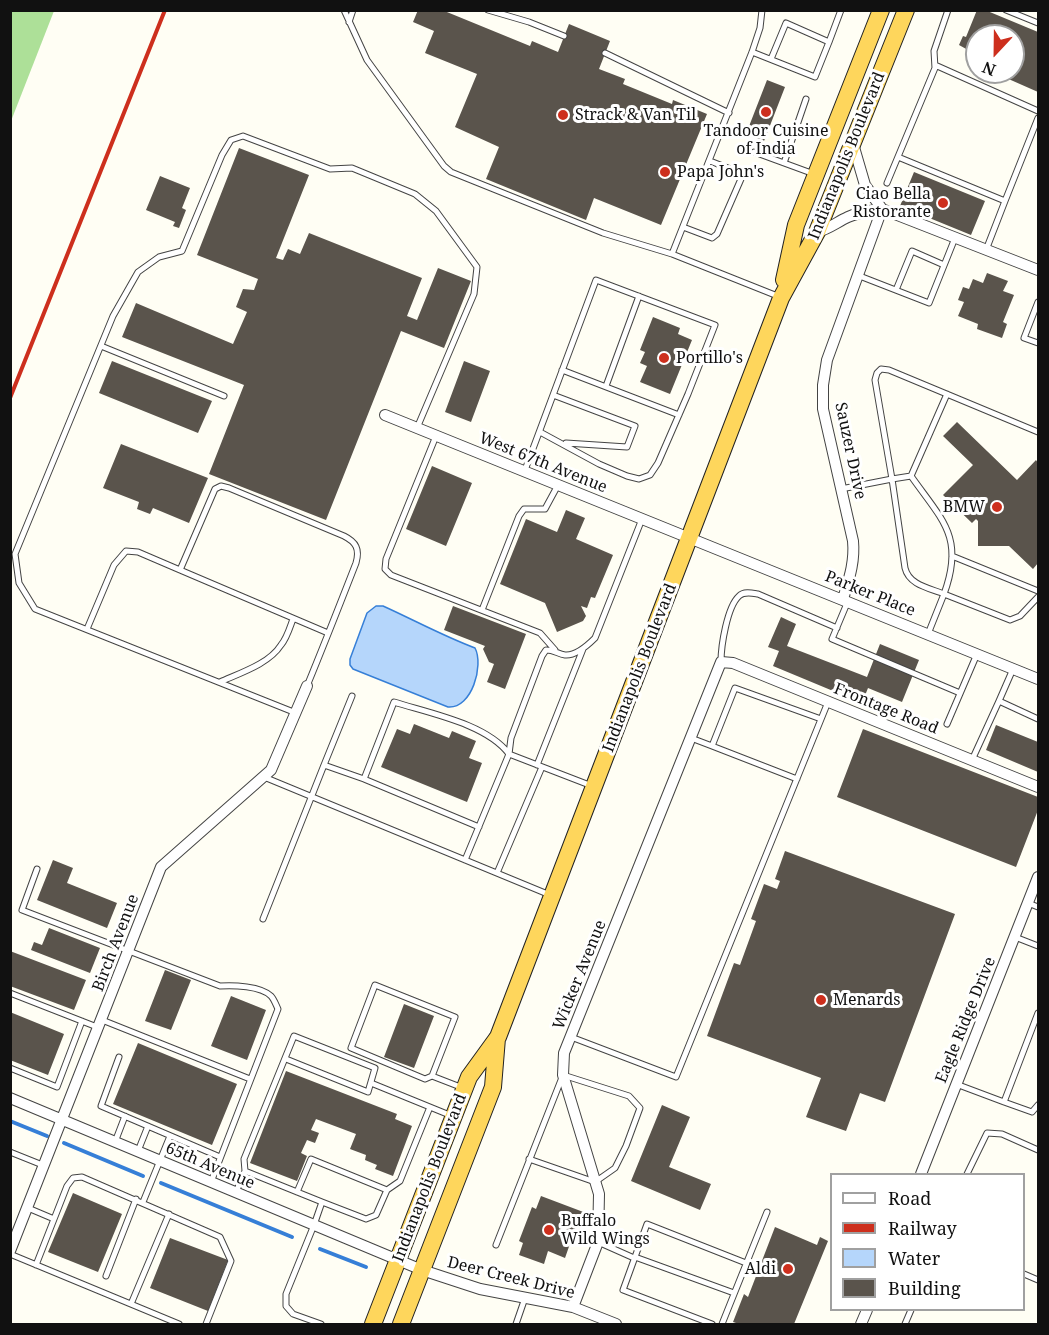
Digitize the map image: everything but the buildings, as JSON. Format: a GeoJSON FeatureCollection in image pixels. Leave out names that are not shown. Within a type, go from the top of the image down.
{"type":"FeatureCollection","features":[{"type":"Feature","properties":{"kind":"highway","name":"Indianapolis Boulevard"},"geometry":{"type":"LineString","coordinates":[[781,298],[796,225],[881,10]]}},
{"type":"Feature","properties":{"kind":"highway","name":"Indianapolis Boulevard"},"geometry":{"type":"LineString","coordinates":[[373,1324],[469,1077],[498,1037],[781,298],[817,232],[906,10]]}},
{"type":"Feature","properties":{"kind":"highway","name":"Indianapolis Boulevard"},"geometry":{"type":"LineString","coordinates":[[401,1324],[493,1088],[498,1037]]}},
{"type":"Feature","properties":{"kind":"street"},"geometry":{"type":"LineString","coordinates":[[852,143],[865,185],[882,209]]}},
{"type":"Feature","properties":{"kind":"street"},"geometry":{"type":"LineString","coordinates":[[817,232],[830,228],[847,217],[882,209],[1038,270]]}},
{"type":"Feature","properties":{"kind":"street","name":"Sauzer Drive"},"geometry":{"type":"LineString","coordinates":[[845,600],[854,554],[850,526],[823,409],[823,385],[827,360],[882,209]]}},
{"type":"Feature","properties":{"kind":"street","name":"West 67th Avenue"},"geometry":{"type":"LineString","coordinates":[[384,415],[690,538]]}},
{"type":"Feature","properties":{"kind":"street","name":"Parker Place"},"geometry":{"type":"LineString","coordinates":[[690,538],[1038,679]]}},
{"type":"Feature","properties":{"kind":"street","name":"Frontage Road"},"geometry":{"type":"LineString","coordinates":[[721,662],[733,663],[1038,787]]}},
{"type":"Feature","properties":{"kind":"street","name":"Wicker Avenue"},"geometry":{"type":"LineString","coordinates":[[573,1307],[598,1242],[599,1194],[562,1075],[564,1053],[721,662]]}},
{"type":"Feature","properties":{"kind":"street","name":"Birch Avenue"},"geometry":{"type":"LineString","coordinates":[[10,1253],[161,867],[271,770],[307,686]]}},
{"type":"Feature","properties":{"kind":"street","name":"Eagle Ridge Drive"},"geometry":{"type":"LineString","coordinates":[[921,1173],[1015,936],[1033,905],[1038,877]]}},
{"type":"Feature","properties":{"kind":"street","name":"65th Avenue"},"geometry":{"type":"LineString","coordinates":[[10,1098],[398,1261]]}},
{"type":"Feature","properties":{"kind":"street","name":"Deer Creek Drive"},"geometry":{"type":"LineString","coordinates":[[398,1261],[480,1288],[573,1307],[616,1324]]}},
{"type":"Feature","properties":{"kind":"lane"},"geometry":{"type":"LineString","coordinates":[[344,10],[367,60],[444,166],[451,172],[603,234],[672,255],[781,298]]}},
{"type":"Feature","properties":{"kind":"lane"},"geometry":{"type":"LineString","coordinates":[[349,22],[353,10]]}},
{"type":"Feature","properties":{"kind":"lane"},"geometry":{"type":"LineString","coordinates":[[488,10],[529,22],[564,36]]}},
{"type":"Feature","properties":{"kind":"lane"},"geometry":{"type":"LineString","coordinates":[[672,255],[752,52],[760,28],[762,10]]}},
{"type":"Feature","properties":{"kind":"lane"},"geometry":{"type":"LineString","coordinates":[[752,52],[815,77],[841,10]]}},
{"type":"Feature","properties":{"kind":"lane"},"geometry":{"type":"LineString","coordinates":[[887,183],[935,65],[934,51],[948,10]]}},
{"type":"Feature","properties":{"kind":"lane"},"geometry":{"type":"LineString","coordinates":[[1006,10],[1038,23]]}},
{"type":"Feature","properties":{"kind":"lane"},"geometry":{"type":"LineString","coordinates":[[771,59],[786,23],[829,42]]}},
{"type":"Feature","properties":{"kind":"lane"},"geometry":{"type":"LineString","coordinates":[[605,53],[729,114]]}},
{"type":"Feature","properties":{"kind":"lane"},"geometry":{"type":"LineString","coordinates":[[935,65],[1038,111]]}},
{"type":"Feature","properties":{"kind":"lane"},"geometry":{"type":"LineString","coordinates":[[784,163],[807,99]]}},
{"type":"Feature","properties":{"kind":"lane"},"geometry":{"type":"LineString","coordinates":[[986,250],[1038,118]]}},
{"type":"Feature","properties":{"kind":"lane"},"geometry":{"type":"LineString","coordinates":[[296,713],[35,609],[19,583],[15,554],[113,316],[138,272],[159,257],[182,251],[222,155],[231,140],[243,135],[330,169],[352,168],[415,194],[436,211],[477,267],[474,294],[417,428]]}},
{"type":"Feature","properties":{"kind":"lane"},"geometry":{"type":"LineString","coordinates":[[754,152],[816,174]]}},
{"type":"Feature","properties":{"kind":"lane"},"geometry":{"type":"LineString","coordinates":[[898,157],[1005,201]]}},
{"type":"Feature","properties":{"kind":"lane"},"geometry":{"type":"LineString","coordinates":[[683,227],[712,238],[717,234],[741,179],[738,172],[710,161]]}},
{"type":"Feature","properties":{"kind":"lane"},"geometry":{"type":"LineString","coordinates":[[857,274],[929,303],[955,238]]}},
{"type":"Feature","properties":{"kind":"lane"},"geometry":{"type":"LineString","coordinates":[[897,290],[912,251],[944,265]]}},
{"type":"Feature","properties":{"kind":"lane"},"geometry":{"type":"LineString","coordinates":[[525,470],[596,280],[715,325],[658,463],[650,475],[639,479],[627,476],[599,464],[540,432]]}},
{"type":"Feature","properties":{"kind":"lane"},"geometry":{"type":"LineString","coordinates":[[606,386],[639,296]]}},
{"type":"Feature","properties":{"kind":"lane"},"geometry":{"type":"LineString","coordinates":[[1038,303],[1024,338],[1038,343]]}},
{"type":"Feature","properties":{"kind":"lane"},"geometry":{"type":"LineString","coordinates":[[101,346],[224,396]]}},
{"type":"Feature","properties":{"kind":"lane"},"geometry":{"type":"LineString","coordinates":[[1038,432],[889,370],[881,369],[877,373],[875,380],[907,575],[912,581],[1010,620],[1020,616],[1038,597]]}},
{"type":"Feature","properties":{"kind":"lane"},"geometry":{"type":"LineString","coordinates":[[562,370],[679,414]]}},
{"type":"Feature","properties":{"kind":"lane"},"geometry":{"type":"LineString","coordinates":[[911,476],[947,394]]}},
{"type":"Feature","properties":{"kind":"lane"},"geometry":{"type":"LineString","coordinates":[[553,395],[635,426],[627,447],[563,443]]}},
{"type":"Feature","properties":{"kind":"lane"},"geometry":{"type":"LineString","coordinates":[[436,436],[386,559],[385,569],[391,575],[540,633],[555,650],[566,655],[582,649],[595,638],[642,519]]}},
{"type":"Feature","properties":{"kind":"lane"},"geometry":{"type":"LineString","coordinates":[[842,489],[911,476]]}},
{"type":"Feature","properties":{"kind":"lane"},"geometry":{"type":"LineString","coordinates":[[911,476],[946,526],[951,537],[952,556],[949,579],[928,634]]}},
{"type":"Feature","properties":{"kind":"lane"},"geometry":{"type":"LineString","coordinates":[[482,610],[519,516],[524,509],[545,509],[558,485]]}},
{"type":"Feature","properties":{"kind":"lane"},"geometry":{"type":"LineString","coordinates":[[180,570],[211,496],[215,489],[221,486],[352,540],[358,555],[307,686]]}},
{"type":"Feature","properties":{"kind":"lane"},"geometry":{"type":"LineString","coordinates":[[87,629],[114,565],[126,550],[138,552],[328,633]]}},
{"type":"Feature","properties":{"kind":"lane"},"geometry":{"type":"LineString","coordinates":[[952,556],[1038,591]]}},
{"type":"Feature","properties":{"kind":"lane"},"geometry":{"type":"LineString","coordinates":[[721,662],[722,638],[734,605],[739,596],[745,593],[758,594],[837,628]]}},
{"type":"Feature","properties":{"kind":"lane"},"geometry":{"type":"LineString","coordinates":[[845,600],[832,639],[960,693]]}},
{"type":"Feature","properties":{"kind":"lane"},"geometry":{"type":"LineString","coordinates":[[220,682],[253,668],[271,656],[281,646],[294,619]]}},
{"type":"Feature","properties":{"kind":"lane"},"geometry":{"type":"LineString","coordinates":[[497,873],[582,649]]}},
{"type":"Feature","properties":{"kind":"lane"},"geometry":{"type":"LineString","coordinates":[[465,860],[509,753],[511,738],[542,656],[546,650],[555,650]]}},
{"type":"Feature","properties":{"kind":"lane"},"geometry":{"type":"LineString","coordinates":[[947,724],[977,654]]}},
{"type":"Feature","properties":{"kind":"lane"},"geometry":{"type":"LineString","coordinates":[[972,760],[1013,669]]}},
{"type":"Feature","properties":{"kind":"lane"},"geometry":{"type":"LineString","coordinates":[[712,746],[735,688],[821,719]]}},
{"type":"Feature","properties":{"kind":"lane"},"geometry":{"type":"LineString","coordinates":[[263,919],[352,696]]}},
{"type":"Feature","properties":{"kind":"lane"},"geometry":{"type":"LineString","coordinates":[[999,701],[1038,719]]}},
{"type":"Feature","properties":{"kind":"lane"},"geometry":{"type":"LineString","coordinates":[[364,779],[394,702],[481,730],[501,743],[509,753],[594,787]]}},
{"type":"Feature","properties":{"kind":"lane"},"geometry":{"type":"LineString","coordinates":[[571,1037],[676,1077],[828,702]]}},
{"type":"Feature","properties":{"kind":"lane"},"geometry":{"type":"LineString","coordinates":[[690,738],[797,779]]}},
{"type":"Feature","properties":{"kind":"lane"},"geometry":{"type":"LineString","coordinates":[[324,765],[364,779],[479,827]]}},
{"type":"Feature","properties":{"kind":"lane"},"geometry":{"type":"LineString","coordinates":[[264,777],[552,896]]}},
{"type":"Feature","properties":{"kind":"lane"},"geometry":{"type":"LineString","coordinates":[[37,869],[22,910],[220,986],[235,984],[259,990],[271,996],[278,1009],[211,1182]]}},
{"type":"Feature","properties":{"kind":"lane"},"geometry":{"type":"LineString","coordinates":[[1015,936],[1038,946]]}},
{"type":"Feature","properties":{"kind":"lane"},"geometry":{"type":"LineString","coordinates":[[432,1076],[455,1017],[375,985],[351,1048],[424,1079],[432,1076],[464,1089]]}},
{"type":"Feature","properties":{"kind":"lane"},"geometry":{"type":"LineString","coordinates":[[10,993],[82,1021],[100,1024],[250,1079]]}},
{"type":"Feature","properties":{"kind":"lane"},"geometry":{"type":"LineString","coordinates":[[1004,1102],[1038,1013]]}},
{"type":"Feature","properties":{"kind":"lane"},"geometry":{"type":"LineString","coordinates":[[10,1068],[57,1087],[82,1021]]}},
{"type":"Feature","properties":{"kind":"lane"},"geometry":{"type":"LineString","coordinates":[[236,1193],[245,1171],[244,1159],[294,1036],[375,1068],[368,1092],[286,1059]]}},
{"type":"Feature","properties":{"kind":"lane"},"geometry":{"type":"LineString","coordinates":[[119,1057],[101,1106],[220,1157]]}},
{"type":"Feature","properties":{"kind":"lane"},"geometry":{"type":"LineString","coordinates":[[66,1063],[83,1069]]}},
{"type":"Feature","properties":{"kind":"lane"},"geometry":{"type":"LineString","coordinates":[[496,1245],[529,1159],[562,1075],[629,1096],[640,1108],[615,1168],[595,1182],[529,1159]]}},
{"type":"Feature","properties":{"kind":"lane"},"geometry":{"type":"LineString","coordinates":[[371,1083],[453,1116]]}},
{"type":"Feature","properties":{"kind":"lane"},"geometry":{"type":"LineString","coordinates":[[957,1084],[1032,1113],[1038,1105]]}},
{"type":"Feature","properties":{"kind":"lane"},"geometry":{"type":"LineString","coordinates":[[245,1171],[366,1219],[376,1215],[387,1190],[400,1181],[430,1107]]}},
{"type":"Feature","properties":{"kind":"lane"},"geometry":{"type":"LineString","coordinates":[[115,1142],[125,1116]]}},
{"type":"Feature","properties":{"kind":"lane"},"geometry":{"type":"LineString","coordinates":[[138,1152],[148,1126]]}},
{"type":"Feature","properties":{"kind":"lane"},"geometry":{"type":"LineString","coordinates":[[967,1173],[987,1132],[1002,1134],[1038,1150]]}},
{"type":"Feature","properties":{"kind":"lane"},"geometry":{"type":"LineString","coordinates":[[143,1202],[170,1136]]}},
{"type":"Feature","properties":{"kind":"lane"},"geometry":{"type":"LineString","coordinates":[[10,1152],[45,1166]]}},
{"type":"Feature","properties":{"kind":"lane"},"geometry":{"type":"LineString","coordinates":[[297,1192],[311,1160],[387,1190]]}},
{"type":"Feature","properties":{"kind":"lane"},"geometry":{"type":"LineString","coordinates":[[36,1265],[67,1186],[73,1178],[82,1177],[220,1237],[231,1261],[206,1324]]}},
{"type":"Feature","properties":{"kind":"lane"},"geometry":{"type":"LineString","coordinates":[[106,1276],[136,1199]]}},
{"type":"Feature","properties":{"kind":"lane"},"geometry":{"type":"LineString","coordinates":[[321,1324],[293,1314],[286,1306],[286,1294],[322,1202]]}},
{"type":"Feature","properties":{"kind":"lane"},"geometry":{"type":"LineString","coordinates":[[28,1208],[54,1219]]}},
{"type":"Feature","properties":{"kind":"lane"},"geometry":{"type":"LineString","coordinates":[[722,1324],[767,1212]]}},
{"type":"Feature","properties":{"kind":"lane"},"geometry":{"type":"LineString","coordinates":[[131,1304],[169,1214]]}},
{"type":"Feature","properties":{"kind":"lane"},"geometry":{"type":"LineString","coordinates":[[712,1324],[623,1290],[647,1224],[746,1263]]}},
{"type":"Feature","properties":{"kind":"lane"},"geometry":{"type":"LineString","coordinates":[[598,1242],[635,1258],[734,1293]]}},
{"type":"Feature","properties":{"kind":"lane"},"geometry":{"type":"LineString","coordinates":[[10,1253],[179,1324]]}},
{"type":"Feature","properties":{"kind":"lane"},"geometry":{"type":"LineString","coordinates":[[516,1324],[526,1296]]}},
{"type":"Feature","properties":{"kind":"green space"},"geometry":{"type":"Polygon","coordinates":[[[10,11],[54,11],[11,121],[10,11]]]}},
{"type":"Feature","properties":{"kind":"water"},"geometry":{"type":"Polygon","coordinates":[[[376,606],[383,606],[475,648],[477,675],[464,701],[456,706],[448,707],[353,669],[350,659],[367,613],[376,606]]]}},
{"type":"Feature","properties":{"kind":"waterway"},"geometry":{"type":"LineString","coordinates":[[10,1121],[47,1136]]}},
{"type":"Feature","properties":{"kind":"waterway"},"geometry":{"type":"LineString","coordinates":[[64,1143],[143,1176]]}},
{"type":"Feature","properties":{"kind":"waterway"},"geometry":{"type":"LineString","coordinates":[[161,1183],[292,1237]]}},
{"type":"Feature","properties":{"kind":"waterway"},"geometry":{"type":"LineString","coordinates":[[320,1249],[366,1267]]}},
{"type":"Feature","properties":{"kind":"railway"},"geometry":{"type":"LineString","coordinates":[[10,398],[165,10]]}},
{"type":"Feature","properties":{"kind":"place","name":"Tandoor Cuisine of India"},"geometry":{"type":"Point","coordinates":[766,112]}},
{"type":"Feature","properties":{"kind":"place","name":"Strack & Van Til"},"geometry":{"type":"Point","coordinates":[563,115]}},
{"type":"Feature","properties":{"kind":"place","name":"Papa John's"},"geometry":{"type":"Point","coordinates":[665,172]}},
{"type":"Feature","properties":{"kind":"place","name":"Ciao Bella Ristorante"},"geometry":{"type":"Point","coordinates":[943,203]}},
{"type":"Feature","properties":{"kind":"place","name":"Portillo's"},"geometry":{"type":"Point","coordinates":[664,358]}},
{"type":"Feature","properties":{"kind":"place","name":"BMW"},"geometry":{"type":"Point","coordinates":[997,507]}},
{"type":"Feature","properties":{"kind":"place","name":"Menards"},"geometry":{"type":"Point","coordinates":[821,1000]}},
{"type":"Feature","properties":{"kind":"place","name":"Buffalo Wild Wings"},"geometry":{"type":"Point","coordinates":[549,1230]}},
{"type":"Feature","properties":{"kind":"place","name":"Aldi"},"geometry":{"type":"Point","coordinates":[788,1269]}}]}
